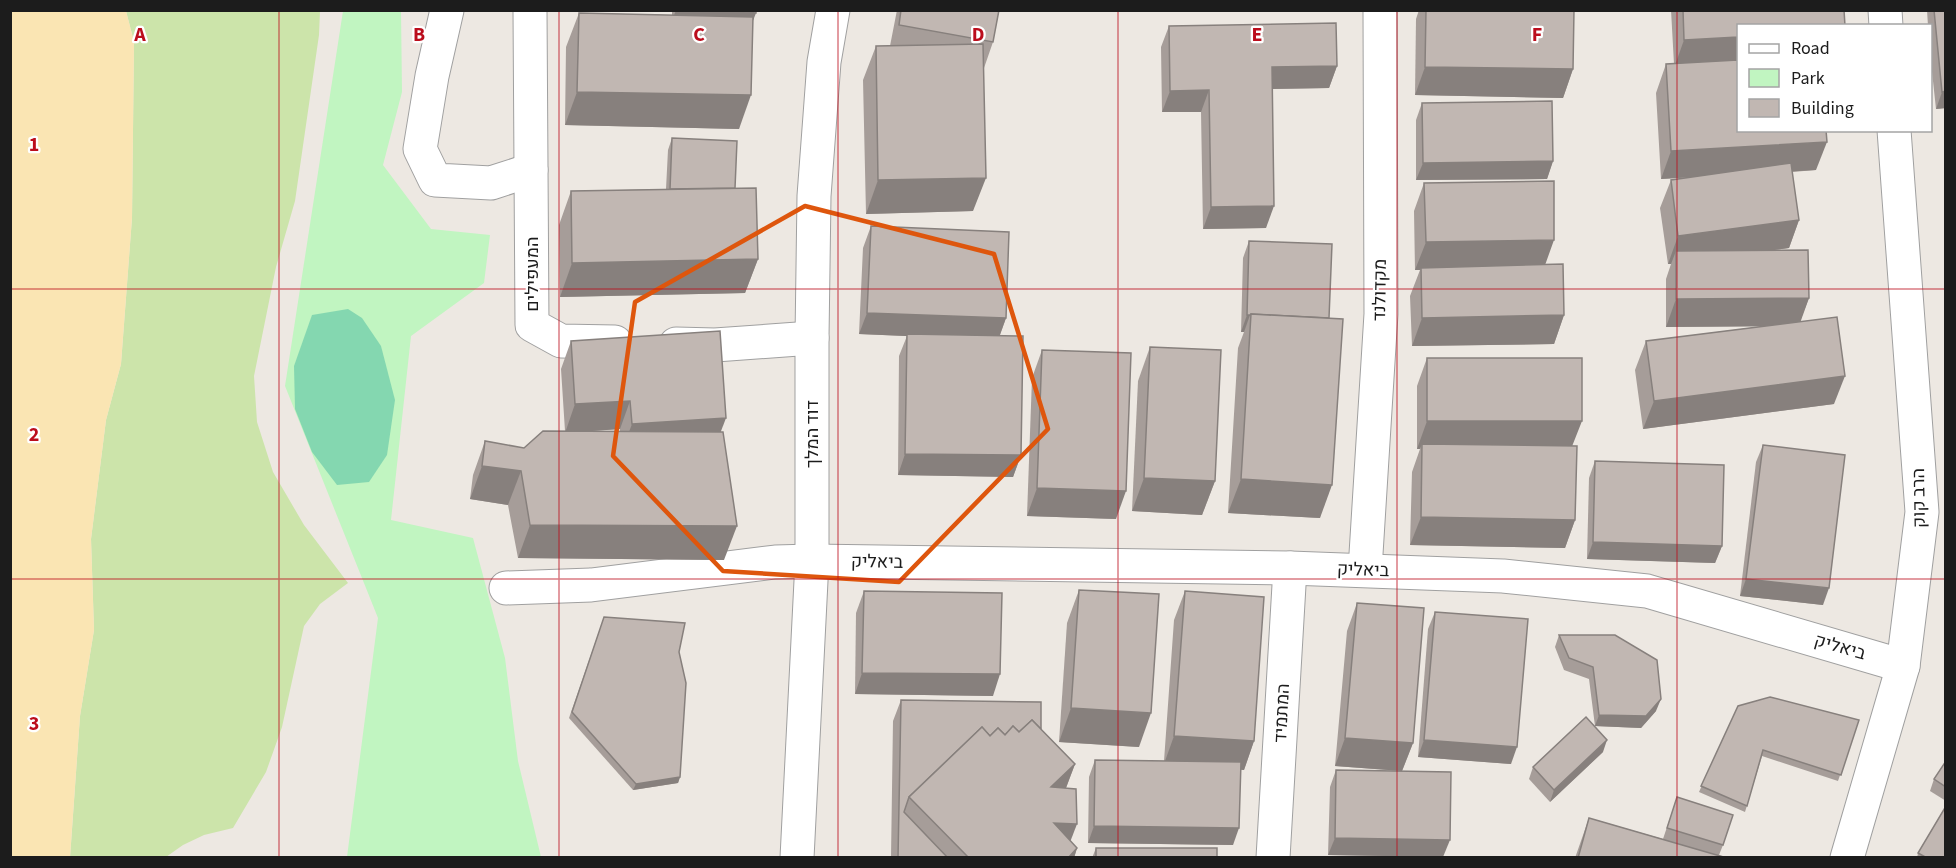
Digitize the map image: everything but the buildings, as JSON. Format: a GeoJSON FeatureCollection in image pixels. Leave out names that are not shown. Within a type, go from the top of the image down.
{"type":"FeatureCollection","features":[{"type":"Feature","properties":{"kind":"street"},"geometry":{"type":"LineString","coordinates":[[447,10],[432,76],[420,149],[435,180],[491,183],[531,170]]}},
{"type":"Feature","properties":{"kind":"street","name":"המעפילים"},"geometry":{"type":"LineString","coordinates":[[530,10],[532,325],[561,341],[715,345],[812,338]]}},
{"type":"Feature","properties":{"kind":"street","name":"דוד המלך"},"geometry":{"type":"LineString","coordinates":[[797,858],[812,561],[814,196],[824,62],[833,10]]}},
{"type":"Feature","properties":{"kind":"street","name":"מקדולנד"},"geometry":{"type":"LineString","coordinates":[[1365,570],[1381,314],[1380,10]]}},
{"type":"Feature","properties":{"kind":"street","name":"הרב קוק"},"geometry":{"type":"LineString","coordinates":[[1847,858],[1903,666],[1922,512],[1894,132]]}},
{"type":"Feature","properties":{"kind":"street","name":"ביאליק"},"geometry":{"type":"LineString","coordinates":[[506,588],[591,585],[775,562],[812,561],[1290,568],[1503,576],[1647,591],[1903,666]]}},
{"type":"Feature","properties":{"kind":"street","name":"המתמיד"},"geometry":{"type":"LineString","coordinates":[[1273,858],[1290,568]]}},
{"type":"Feature","properties":{"kind":"highlighted area"},"geometry":{"type":"Polygon","coordinates":[[[805,206],[994,254],[1048,429],[899,582],[723,571],[613,456],[635,302],[805,206]]]}},
{"type":"Feature","properties":{"kind":"green space"},"geometry":{"type":"Polygon","coordinates":[[[126,11],[320,11],[319,35],[295,201],[276,267],[254,376],[257,422],[273,472],[304,525],[348,583],[320,604],[304,626],[282,727],[266,772],[233,828],[204,835],[183,845],[166,857],[70,858],[80,716],[94,630],[91,539],[106,420],[121,364],[132,218],[134,42],[126,11]]]}},
{"type":"Feature","properties":{"kind":"green space"},"geometry":{"type":"Polygon","coordinates":[[[343,11],[401,11],[402,92],[383,165],[431,229],[490,235],[484,283],[411,336],[391,520],[473,538],[505,658],[518,761],[541,857],[347,857],[378,618],[285,386],[343,11]]]}},
{"type":"Feature","properties":{"kind":"green space"},"geometry":{"type":"Polygon","coordinates":[[[348,309],[362,318],[381,346],[395,400],[387,455],[369,482],[337,485],[312,452],[295,409],[294,366],[312,315],[348,309]]]}},
{"type":"Feature","properties":{"kind":"sand"},"geometry":{"type":"Polygon","coordinates":[[[10,11],[126,11],[134,42],[132,218],[121,364],[106,420],[91,539],[94,630],[80,716],[70,857],[11,857],[10,11]]]}}]}
